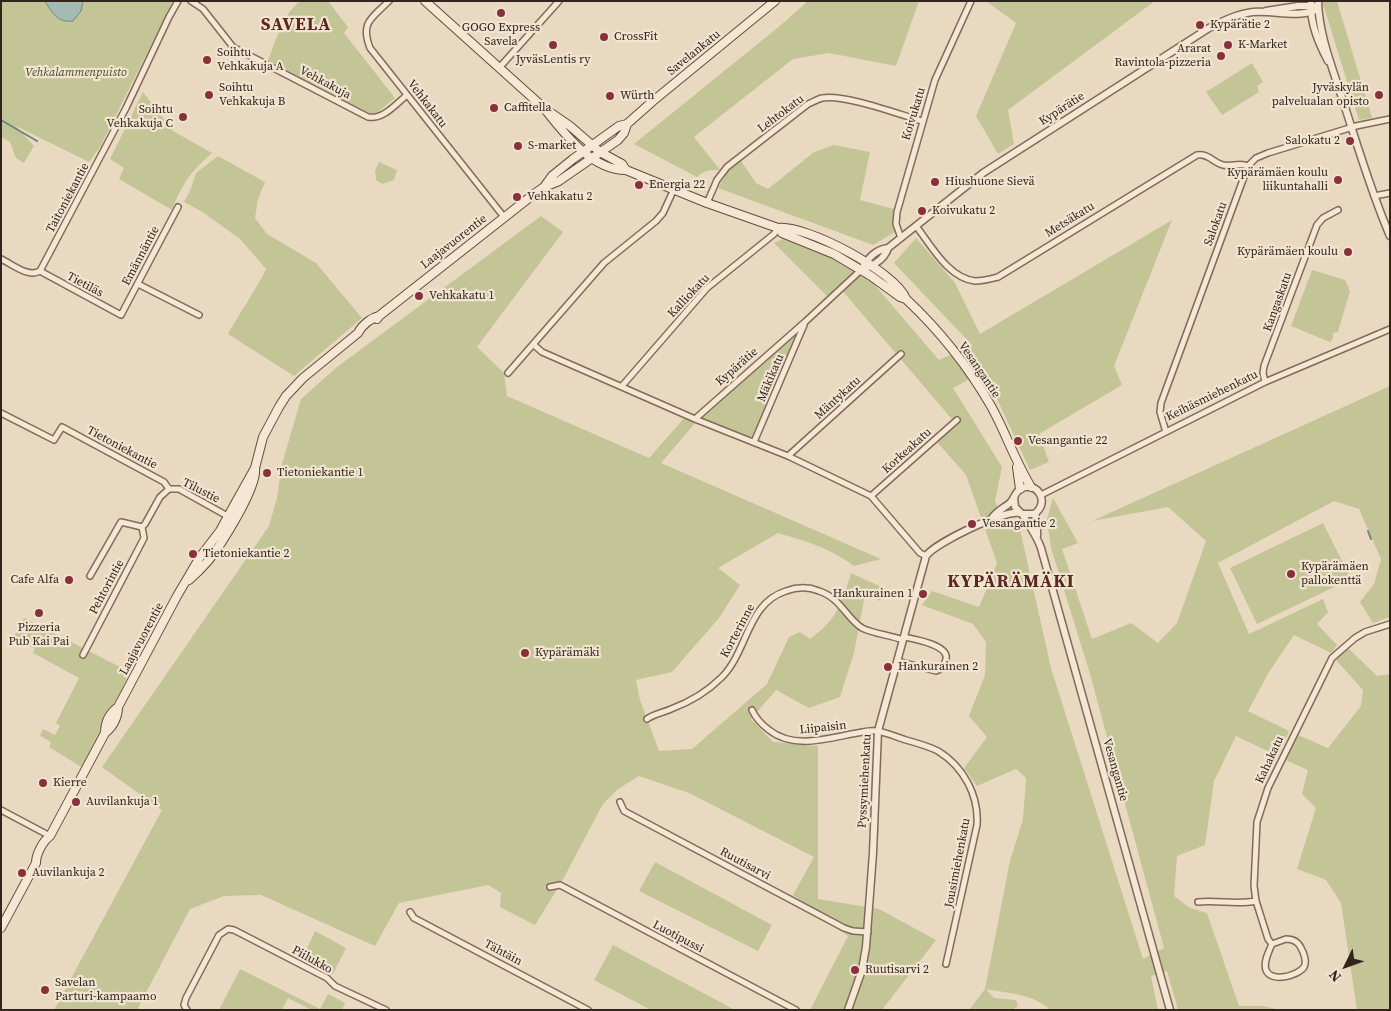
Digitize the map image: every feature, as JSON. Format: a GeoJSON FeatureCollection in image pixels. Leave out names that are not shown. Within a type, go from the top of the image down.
{"type":"FeatureCollection","features":[{"type":"Feature","properties":{"kind":"main road","name":"Vesangantie"},"geometry":{"type":"LineString","coordinates":[[425,1],[544,108],[570,126],[600,152],[622,164],[626,170]]}},
{"type":"Feature","properties":{"kind":"main road","name":"Savelankatu"},"geometry":{"type":"LineString","coordinates":[[600,152],[618,140],[628,124],[652,101],[775,1]]}},
{"type":"Feature","properties":{"kind":"main road","name":"Vesangantie"},"geometry":{"type":"LineString","coordinates":[[544,108],[564,133],[584,152],[603,164],[619,170],[626,170],[707,203],[778,228],[782,232],[834,254],[906,299]]}},
{"type":"Feature","properties":{"kind":"main road","name":"Savelankatu"},"geometry":{"type":"LineString","coordinates":[[584,152],[619,126],[628,124]]}},
{"type":"Feature","properties":{"kind":"main road","name":"Laajavuorentie"},"geometry":{"type":"LineString","coordinates":[[544,187],[552,176],[584,152]]}},
{"type":"Feature","properties":{"kind":"main road","name":"Laajavuorentie"},"geometry":{"type":"LineString","coordinates":[[1,928],[36,863],[36,858],[46,838],[50,836],[104,733],[108,718],[112,711],[118,707],[177,596],[186,582],[209,560],[231,518],[247,496],[255,476],[254,468],[263,438],[286,396],[303,378],[358,333],[368,328],[379,316],[504,218],[544,187],[559,181],[600,152]]}},
{"type":"Feature","properties":{"kind":"main road","name":"Vesangantie"},"geometry":{"type":"LineString","coordinates":[[778,228],[784,227],[836,245],[869,263],[904,293],[906,299],[944,338],[968,370],[991,406],[1018,465],[1032,487]]}},
{"type":"Feature","properties":{"kind":"main road","name":"Vesangantie"},"geometry":{"type":"LineString","coordinates":[[1018,465],[1020,489]]}},
{"type":"Feature","properties":{"kind":"street","name":"Taitoniekantie"},"geometry":{"type":"LineString","coordinates":[[40,271],[132,96],[178,1]]}},
{"type":"Feature","properties":{"kind":"street","name":"Vehkakuja"},"geometry":{"type":"LineString","coordinates":[[191,1],[203,9],[233,47],[368,117],[375,118],[382,115],[407,95]]}},
{"type":"Feature","properties":{"kind":"street","name":"Vehkakatu"},"geometry":{"type":"LineString","coordinates":[[389,1],[366,26],[366,36],[370,48],[504,218]]}},
{"type":"Feature","properties":{"kind":"street"},"geometry":{"type":"LineString","coordinates":[[499,68],[559,1]]}},
{"type":"Feature","properties":{"kind":"street","name":"Koivukatu"},"geometry":{"type":"LineString","coordinates":[[902,238],[896,224],[896,212],[922,121],[935,80],[971,1]]}},
{"type":"Feature","properties":{"kind":"street"},"geometry":{"type":"LineString","coordinates":[[1318,1],[1318,9],[1331,67],[1374,196],[1390,236]]}},
{"type":"Feature","properties":{"kind":"street"},"geometry":{"type":"LineString","coordinates":[[1311,6],[1320,46],[1331,67]]}},
{"type":"Feature","properties":{"kind":"street","name":"Kypärätie"},"geometry":{"type":"LineString","coordinates":[[695,419],[869,263],[876,252],[888,248],[902,238],[1002,160],[1209,28],[1241,14],[1260,12],[1280,14],[1311,6],[1318,9]]}},
{"type":"Feature","properties":{"kind":"street","name":"Lehtokatu"},"geometry":{"type":"LineString","coordinates":[[707,203],[717,180],[727,167],[808,104],[821,98],[834,97],[852,100],[922,121]]}},
{"type":"Feature","properties":{"kind":"street"},"geometry":{"type":"LineString","coordinates":[[1248,166],[1256,158],[1268,153],[1351,127],[1390,119]]}},
{"type":"Feature","properties":{"kind":"street","name":"Metsäkatu"},"geometry":{"type":"LineString","coordinates":[[916,226],[953,270],[961,276],[974,280],[985,280],[998,277],[1197,155],[1206,155],[1223,165],[1242,163],[1248,166]]}},
{"type":"Feature","properties":{"kind":"street","name":"Salokatu"},"geometry":{"type":"LineString","coordinates":[[1166,432],[1160,412],[1162,403],[1248,166]]}},
{"type":"Feature","properties":{"kind":"street"},"geometry":{"type":"LineString","coordinates":[[508,373],[604,263],[656,221],[674,189]]}},
{"type":"Feature","properties":{"kind":"street"},"geometry":{"type":"LineString","coordinates":[[1374,196],[1390,193]]}},
{"type":"Feature","properties":{"kind":"street","name":"Emännäntie"},"geometry":{"type":"LineString","coordinates":[[122,315],[178,207]]}},
{"type":"Feature","properties":{"kind":"street","name":"Kangaskatu"},"geometry":{"type":"LineString","coordinates":[[1266,382],[1263,373],[1264,366],[1317,225],[1326,216],[1338,210]]}},
{"type":"Feature","properties":{"kind":"street","name":"Kalliokatu"},"geometry":{"type":"LineString","coordinates":[[622,386],[707,288],[774,234],[778,228]]}},
{"type":"Feature","properties":{"kind":"street"},"geometry":{"type":"LineString","coordinates":[[1,259],[27,272],[36,274],[40,271]]}},
{"type":"Feature","properties":{"kind":"street","name":"Tietiläs"},"geometry":{"type":"LineString","coordinates":[[40,271],[122,315]]}},
{"type":"Feature","properties":{"kind":"street"},"geometry":{"type":"LineString","coordinates":[[138,284],[198,315]]}},
{"type":"Feature","properties":{"kind":"street","name":"Mäkikatu"},"geometry":{"type":"LineString","coordinates":[[754,442],[805,322]]}},
{"type":"Feature","properties":{"kind":"street","name":"Keihäsmiehenkatu"},"geometry":{"type":"LineString","coordinates":[[1040,495],[1266,382],[1390,329]]}},
{"type":"Feature","properties":{"kind":"street"},"geometry":{"type":"LineString","coordinates":[[534,345],[542,352],[695,419],[788,456],[871,496],[920,553],[926,556],[935,548],[992,518],[1020,489],[1032,487],[1040,495],[1041,506],[1036,513],[1031,515],[1012,512],[992,518]]}},
{"type":"Feature","properties":{"kind":"street","name":"Mäntykatu"},"geometry":{"type":"LineString","coordinates":[[788,456],[901,354]]}},
{"type":"Feature","properties":{"kind":"street","name":"Tietoniekantie"},"geometry":{"type":"LineString","coordinates":[[1,413],[54,440],[62,428],[164,482],[168,489]]}},
{"type":"Feature","properties":{"kind":"street","name":"Korkeakatu"},"geometry":{"type":"LineString","coordinates":[[871,496],[957,420]]}},
{"type":"Feature","properties":{"kind":"street","name":"Tilustie"},"geometry":{"type":"LineString","coordinates":[[142,527],[160,497],[168,489],[179,489],[231,518]]}},
{"type":"Feature","properties":{"kind":"street"},"geometry":{"type":"LineString","coordinates":[[1014,497],[1015,507],[1021,513]]}},
{"type":"Feature","properties":{"kind":"street","name":"Vesangantie"},"geometry":{"type":"LineString","coordinates":[[1021,513],[1032,532],[1037,536]]}},
{"type":"Feature","properties":{"kind":"street","name":"Vesangantie"},"geometry":{"type":"LineString","coordinates":[[1036,513],[1037,536],[1170,1010]]}},
{"type":"Feature","properties":{"kind":"street"},"geometry":{"type":"LineString","coordinates":[[90,576],[121,522],[142,527]]}},
{"type":"Feature","properties":{"kind":"street","name":"Pehtorintie"},"geometry":{"type":"LineString","coordinates":[[82,655],[144,538],[142,527]]}},
{"type":"Feature","properties":{"kind":"street","name":"Pyssymiehenkatu"},"geometry":{"type":"LineString","coordinates":[[848,1010],[862,970],[868,932],[878,731],[926,556]]}},
{"type":"Feature","properties":{"kind":"street","name":"Korterinne"},"geometry":{"type":"LineString","coordinates":[[647,720],[654,714],[695,699],[722,677],[734,662],[758,610],[767,600],[778,593],[793,588],[818,590],[835,599],[862,627],[939,647],[947,656],[942,668],[936,671],[897,661]]}},
{"type":"Feature","properties":{"kind":"street","name":"Kahakatu"},"geometry":{"type":"LineString","coordinates":[[1272,944],[1268,939],[1256,900],[1254,886],[1257,822],[1268,788],[1286,748],[1332,658],[1365,632],[1390,624]]}},
{"type":"Feature","properties":{"kind":"street","name":"Liipaisin"},"geometry":{"type":"LineString","coordinates":[[752,710],[755,719],[763,726],[772,733],[790,740],[805,742],[878,731]]}},
{"type":"Feature","properties":{"kind":"street","name":"Jousimiehenkatu"},"geometry":{"type":"LineString","coordinates":[[878,731],[928,746],[938,752],[960,770],[974,795],[978,815],[975,838],[946,964]]}},
{"type":"Feature","properties":{"kind":"street","name":"Ruutisarvi"},"geometry":{"type":"LineString","coordinates":[[620,802],[624,811],[844,928],[868,932]]}},
{"type":"Feature","properties":{"kind":"street"},"geometry":{"type":"LineString","coordinates":[[1,810],[50,836]]}},
{"type":"Feature","properties":{"kind":"street","name":"Luotipussi"},"geometry":{"type":"LineString","coordinates":[[550,887],[560,885],[796,1010]]}},
{"type":"Feature","properties":{"kind":"street"},"geometry":{"type":"LineString","coordinates":[[1198,902],[1246,903],[1256,900]]}},
{"type":"Feature","properties":{"kind":"street","name":"Tähtäin"},"geometry":{"type":"LineString","coordinates":[[410,912],[414,918],[588,1010]]}},
{"type":"Feature","properties":{"kind":"street","name":"Piilukko"},"geometry":{"type":"LineString","coordinates":[[187,1010],[184,1005],[186,998],[219,935],[228,929],[234,930],[327,978],[335,986],[386,1010]]}},
{"type":"Feature","properties":{"kind":"street"},"geometry":{"type":"LineString","coordinates":[[1286,939],[1295,940],[1301,947],[1305,960],[1303,968],[1290,975],[1270,976],[1265,968],[1272,944],[1286,939]]}},
{"type":"Feature","properties":{"kind":"green space","name":"Vehkalammenpuisto"},"geometry":{"type":"Polygon","coordinates":[[[1,1],[45,1],[59,19],[73,21],[81,11],[83,1],[173,1],[100,147],[89,162],[16,126],[34,146],[24,163],[16,158],[10,142],[1,137],[1,1]]]}},
{"type":"Feature","properties":{"kind":"green space"},"geometry":{"type":"Polygon","coordinates":[[[301,1],[328,1],[348,27],[344,33],[395,98],[375,114],[369,113],[268,61],[285,20],[301,1]]]}},
{"type":"Feature","properties":{"kind":"green space"},"geometry":{"type":"Polygon","coordinates":[[[808,1],[919,1],[896,66],[829,53],[793,59],[694,137],[720,170],[707,171],[697,177],[634,144],[781,25],[808,1]]]}},
{"type":"Feature","properties":{"kind":"green space"},"geometry":{"type":"Polygon","coordinates":[[[986,1],[1155,1],[1008,110],[1014,144],[998,154],[976,116],[1016,23],[986,1]]]}},
{"type":"Feature","properties":{"kind":"green space"},"geometry":{"type":"Polygon","coordinates":[[[1322,1],[1337,1],[1372,118],[1359,120],[1322,1]]]}},
{"type":"Feature","properties":{"kind":"green space"},"geometry":{"type":"Polygon","coordinates":[[[1252,63],[1263,82],[1257,86],[1259,92],[1222,115],[1206,92],[1252,63]]]}},
{"type":"Feature","properties":{"kind":"green space"},"geometry":{"type":"Polygon","coordinates":[[[143,92],[173,131],[212,153],[188,178],[172,210],[119,179],[124,168],[110,159],[143,92]]]}},
{"type":"Feature","properties":{"kind":"green space"},"geometry":{"type":"Polygon","coordinates":[[[834,145],[870,152],[860,200],[894,209],[895,232],[873,245],[718,188],[728,171],[741,161],[756,183],[768,189],[814,152],[834,145]]]}},
{"type":"Feature","properties":{"kind":"green space"},"geometry":{"type":"Polygon","coordinates":[[[218,156],[265,182],[258,199],[255,218],[267,234],[316,263],[362,318],[294,376],[228,334],[266,269],[240,239],[201,211],[184,202],[196,173],[218,156]]]}},
{"type":"Feature","properties":{"kind":"green space"},"geometry":{"type":"Polygon","coordinates":[[[379,162],[397,170],[394,180],[382,184],[376,180],[375,171],[379,162]]]}},
{"type":"Feature","properties":{"kind":"green space"},"geometry":{"type":"Polygon","coordinates":[[[541,216],[563,232],[477,347],[504,373],[507,396],[649,458],[685,417],[696,422],[661,463],[881,559],[854,566],[845,559],[808,542],[778,533],[718,568],[740,585],[719,618],[672,672],[636,680],[640,700],[659,751],[692,749],[767,684],[789,637],[800,632],[810,639],[827,625],[845,594],[851,573],[886,589],[880,601],[865,595],[854,653],[840,697],[809,708],[776,690],[751,719],[773,742],[818,746],[818,899],[879,909],[936,940],[882,1010],[810,1010],[848,936],[793,895],[814,857],[689,793],[639,776],[618,789],[603,804],[561,883],[535,925],[500,907],[501,893],[488,885],[399,903],[375,946],[261,895],[224,896],[190,909],[138,1008],[141,1010],[54,1010],[162,810],[102,767],[269,526],[277,498],[282,464],[301,399],[337,367],[541,216]]]}},
{"type":"Feature","properties":{"kind":"green space"},"geometry":{"type":"Polygon","coordinates":[[[1172,220],[1114,366],[1122,385],[1039,434],[1049,462],[1030,470],[984,371],[953,388],[1002,467],[995,501],[1003,521],[1013,520],[1019,525],[1051,668],[1143,959],[1164,948],[1090,674],[1051,548],[1047,519],[1053,498],[1078,543],[1062,549],[1092,639],[1131,623],[1158,643],[1177,623],[1206,541],[1168,507],[1092,521],[1390,386],[1390,617],[1373,623],[1360,602],[1374,584],[1381,559],[1359,509],[1334,501],[1218,563],[1249,634],[1323,599],[1328,612],[1317,624],[1337,645],[1331,653],[1294,635],[1269,672],[1248,711],[1289,731],[1278,756],[1236,736],[1214,781],[1205,845],[1177,856],[1174,896],[1190,908],[1207,913],[1239,1006],[1262,1006],[1281,1010],[1178,1010],[1167,971],[1151,976],[1158,1010],[1050,1010],[1028,997],[986,989],[994,998],[1016,1000],[1018,1006],[1012,1010],[969,1010],[985,989],[1010,861],[1023,819],[1026,778],[1016,769],[977,786],[964,768],[987,737],[969,716],[985,675],[986,642],[973,624],[922,605],[932,591],[979,607],[997,563],[966,475],[937,442],[956,424],[840,288],[827,296],[774,243],[783,239],[841,261],[872,282],[939,360],[972,345],[894,263],[916,238],[955,283],[980,334],[1172,220]]]}},
{"type":"Feature","properties":{"kind":"green space"},"geometry":{"type":"Polygon","coordinates":[[[1312,270],[1345,280],[1350,291],[1338,332],[1333,333],[1333,338],[1330,342],[1291,326],[1312,270]]]}},
{"type":"Feature","properties":{"kind":"green space"},"geometry":{"type":"Polygon","coordinates":[[[799,331],[752,438],[701,418],[799,331]]]}},
{"type":"Feature","properties":{"kind":"green space","name":"Kypärämäen pallokenttä"},"geometry":{"type":"Polygon","coordinates":[[[1323,523],[1351,579],[1257,624],[1230,568],[1323,523]]]}},
{"type":"Feature","properties":{"kind":"green space"},"geometry":{"type":"Polygon","coordinates":[[[24,618],[130,672],[83,768],[49,747],[51,742],[40,736],[43,729],[55,735],[60,726],[56,723],[79,678],[33,653],[35,649],[13,638],[24,618]]]}},
{"type":"Feature","properties":{"kind":"green space"},"geometry":{"type":"Polygon","coordinates":[[[1347,647],[1377,676],[1390,674],[1390,1010],[1357,1010],[1341,903],[1326,880],[1297,869],[1316,808],[1302,794],[1308,770],[1285,760],[1298,735],[1328,748],[1361,706],[1363,690],[1335,659],[1347,647]]]}},
{"type":"Feature","properties":{"kind":"green space"},"geometry":{"type":"Polygon","coordinates":[[[655,862],[772,925],[758,951],[639,891],[655,862]]]}},
{"type":"Feature","properties":{"kind":"green space"},"geometry":{"type":"Polygon","coordinates":[[[315,931],[346,948],[333,974],[303,957],[315,931]]]}},
{"type":"Feature","properties":{"kind":"green space"},"geometry":{"type":"Polygon","coordinates":[[[613,945],[735,1010],[651,1010],[594,980],[613,945]]]}},
{"type":"Feature","properties":{"kind":"green space"},"geometry":{"type":"Polygon","coordinates":[[[240,969],[320,1009],[328,994],[345,1003],[342,1010],[312,1010],[288,998],[282,1010],[219,1010],[240,969]]]}},
{"type":"Feature","properties":{"kind":"shaded area"},"geometry":{"type":"Polygon","coordinates":[[[45,1],[83,1],[81,11],[73,21],[68,21],[59,19],[45,1]]]}},
{"type":"Feature","properties":{"kind":"waterway"},"geometry":{"type":"LineString","coordinates":[[1,120],[37,141]]}},
{"type":"Feature","properties":{"kind":"waterway"},"geometry":{"type":"LineString","coordinates":[[1368,531],[1371,539]]}},
{"type":"Feature","properties":{"kind":"place","name":"GOGO Express Savela"},"geometry":{"type":"Point","coordinates":[501,13]}},
{"type":"Feature","properties":{"kind":"place","name":"Kypärätie 2"},"geometry":{"type":"Point","coordinates":[1200,25]}},
{"type":"Feature","properties":{"kind":"place","name":"CrossFit"},"geometry":{"type":"Point","coordinates":[604,37]}},
{"type":"Feature","properties":{"kind":"place","name":"JyväsLentis ry"},"geometry":{"type":"Point","coordinates":[553,45]}},
{"type":"Feature","properties":{"kind":"place","name":"K-Market"},"geometry":{"type":"Point","coordinates":[1228,45]}},
{"type":"Feature","properties":{"kind":"place","name":"Ararat Ravintola-pizzeria"},"geometry":{"type":"Point","coordinates":[1221,56]}},
{"type":"Feature","properties":{"kind":"place","name":"Soihtu Vehkakuja A"},"geometry":{"type":"Point","coordinates":[207,60]}},
{"type":"Feature","properties":{"kind":"place","name":"Soihtu Vehkakuja B"},"geometry":{"type":"Point","coordinates":[209,95]}},
{"type":"Feature","properties":{"kind":"place","name":"Jyväskylän palvelualan opisto"},"geometry":{"type":"Point","coordinates":[1379,95]}},
{"type":"Feature","properties":{"kind":"place","name":"Würth"},"geometry":{"type":"Point","coordinates":[610,96]}},
{"type":"Feature","properties":{"kind":"place","name":"Caffitella"},"geometry":{"type":"Point","coordinates":[494,108]}},
{"type":"Feature","properties":{"kind":"place","name":"Soihtu Vehkakuja C"},"geometry":{"type":"Point","coordinates":[183,117]}},
{"type":"Feature","properties":{"kind":"place","name":"Salokatu 2"},"geometry":{"type":"Point","coordinates":[1350,141]}},
{"type":"Feature","properties":{"kind":"place","name":"S-market"},"geometry":{"type":"Point","coordinates":[518,146]}},
{"type":"Feature","properties":{"kind":"place","name":"Kypärämäen koulu liikuntahalli"},"geometry":{"type":"Point","coordinates":[1338,180]}},
{"type":"Feature","properties":{"kind":"place","name":"Hiushuone Sievä"},"geometry":{"type":"Point","coordinates":[935,182]}},
{"type":"Feature","properties":{"kind":"place","name":"Energia 22"},"geometry":{"type":"Point","coordinates":[639,185]}},
{"type":"Feature","properties":{"kind":"place","name":"Vehkakatu 2"},"geometry":{"type":"Point","coordinates":[517,197]}},
{"type":"Feature","properties":{"kind":"place","name":"Koivukatu 2"},"geometry":{"type":"Point","coordinates":[922,211]}},
{"type":"Feature","properties":{"kind":"place","name":"Kypärämäen koulu"},"geometry":{"type":"Point","coordinates":[1348,252]}},
{"type":"Feature","properties":{"kind":"place","name":"Vehkakatu 1"},"geometry":{"type":"Point","coordinates":[419,296]}},
{"type":"Feature","properties":{"kind":"place","name":"Vesangantie 22"},"geometry":{"type":"Point","coordinates":[1018,441]}},
{"type":"Feature","properties":{"kind":"place","name":"Tietoniekantie 1"},"geometry":{"type":"Point","coordinates":[267,473]}},
{"type":"Feature","properties":{"kind":"place","name":"Vesangantie 2"},"geometry":{"type":"Point","coordinates":[972,524]}},
{"type":"Feature","properties":{"kind":"place","name":"Tietoniekantie 2"},"geometry":{"type":"Point","coordinates":[193,554]}},
{"type":"Feature","properties":{"kind":"place","name":"Kypärämäen pallokenttä"},"geometry":{"type":"Point","coordinates":[1291,574]}},
{"type":"Feature","properties":{"kind":"place","name":"Cafe Alfa"},"geometry":{"type":"Point","coordinates":[69,580]}},
{"type":"Feature","properties":{"kind":"place","name":"Hankurainen 1"},"geometry":{"type":"Point","coordinates":[923,594]}},
{"type":"Feature","properties":{"kind":"place","name":"Pizzeria Pub Kai Pai"},"geometry":{"type":"Point","coordinates":[39,613]}},
{"type":"Feature","properties":{"kind":"place","name":"Kypärämäki"},"geometry":{"type":"Point","coordinates":[525,653]}},
{"type":"Feature","properties":{"kind":"place","name":"Hankurainen 2"},"geometry":{"type":"Point","coordinates":[888,667]}},
{"type":"Feature","properties":{"kind":"place","name":"Kierre"},"geometry":{"type":"Point","coordinates":[43,783]}},
{"type":"Feature","properties":{"kind":"place","name":"Auvilankuja 1"},"geometry":{"type":"Point","coordinates":[76,802]}},
{"type":"Feature","properties":{"kind":"place","name":"Auvilankuja 2"},"geometry":{"type":"Point","coordinates":[22,873]}},
{"type":"Feature","properties":{"kind":"place","name":"Ruutisarvi 2"},"geometry":{"type":"Point","coordinates":[855,970]}},
{"type":"Feature","properties":{"kind":"place","name":"Savelan Parturi-kampaamo"},"geometry":{"type":"Point","coordinates":[45,990]}},
{"type":"Feature","properties":{"kind":"district","name":"SAVELA"},"geometry":{"type":"Point","coordinates":[296,25]}},
{"type":"Feature","properties":{"kind":"district","name":"KYPÄRÄMÄKI"},"geometry":{"type":"Point","coordinates":[1011,582]}}]}
